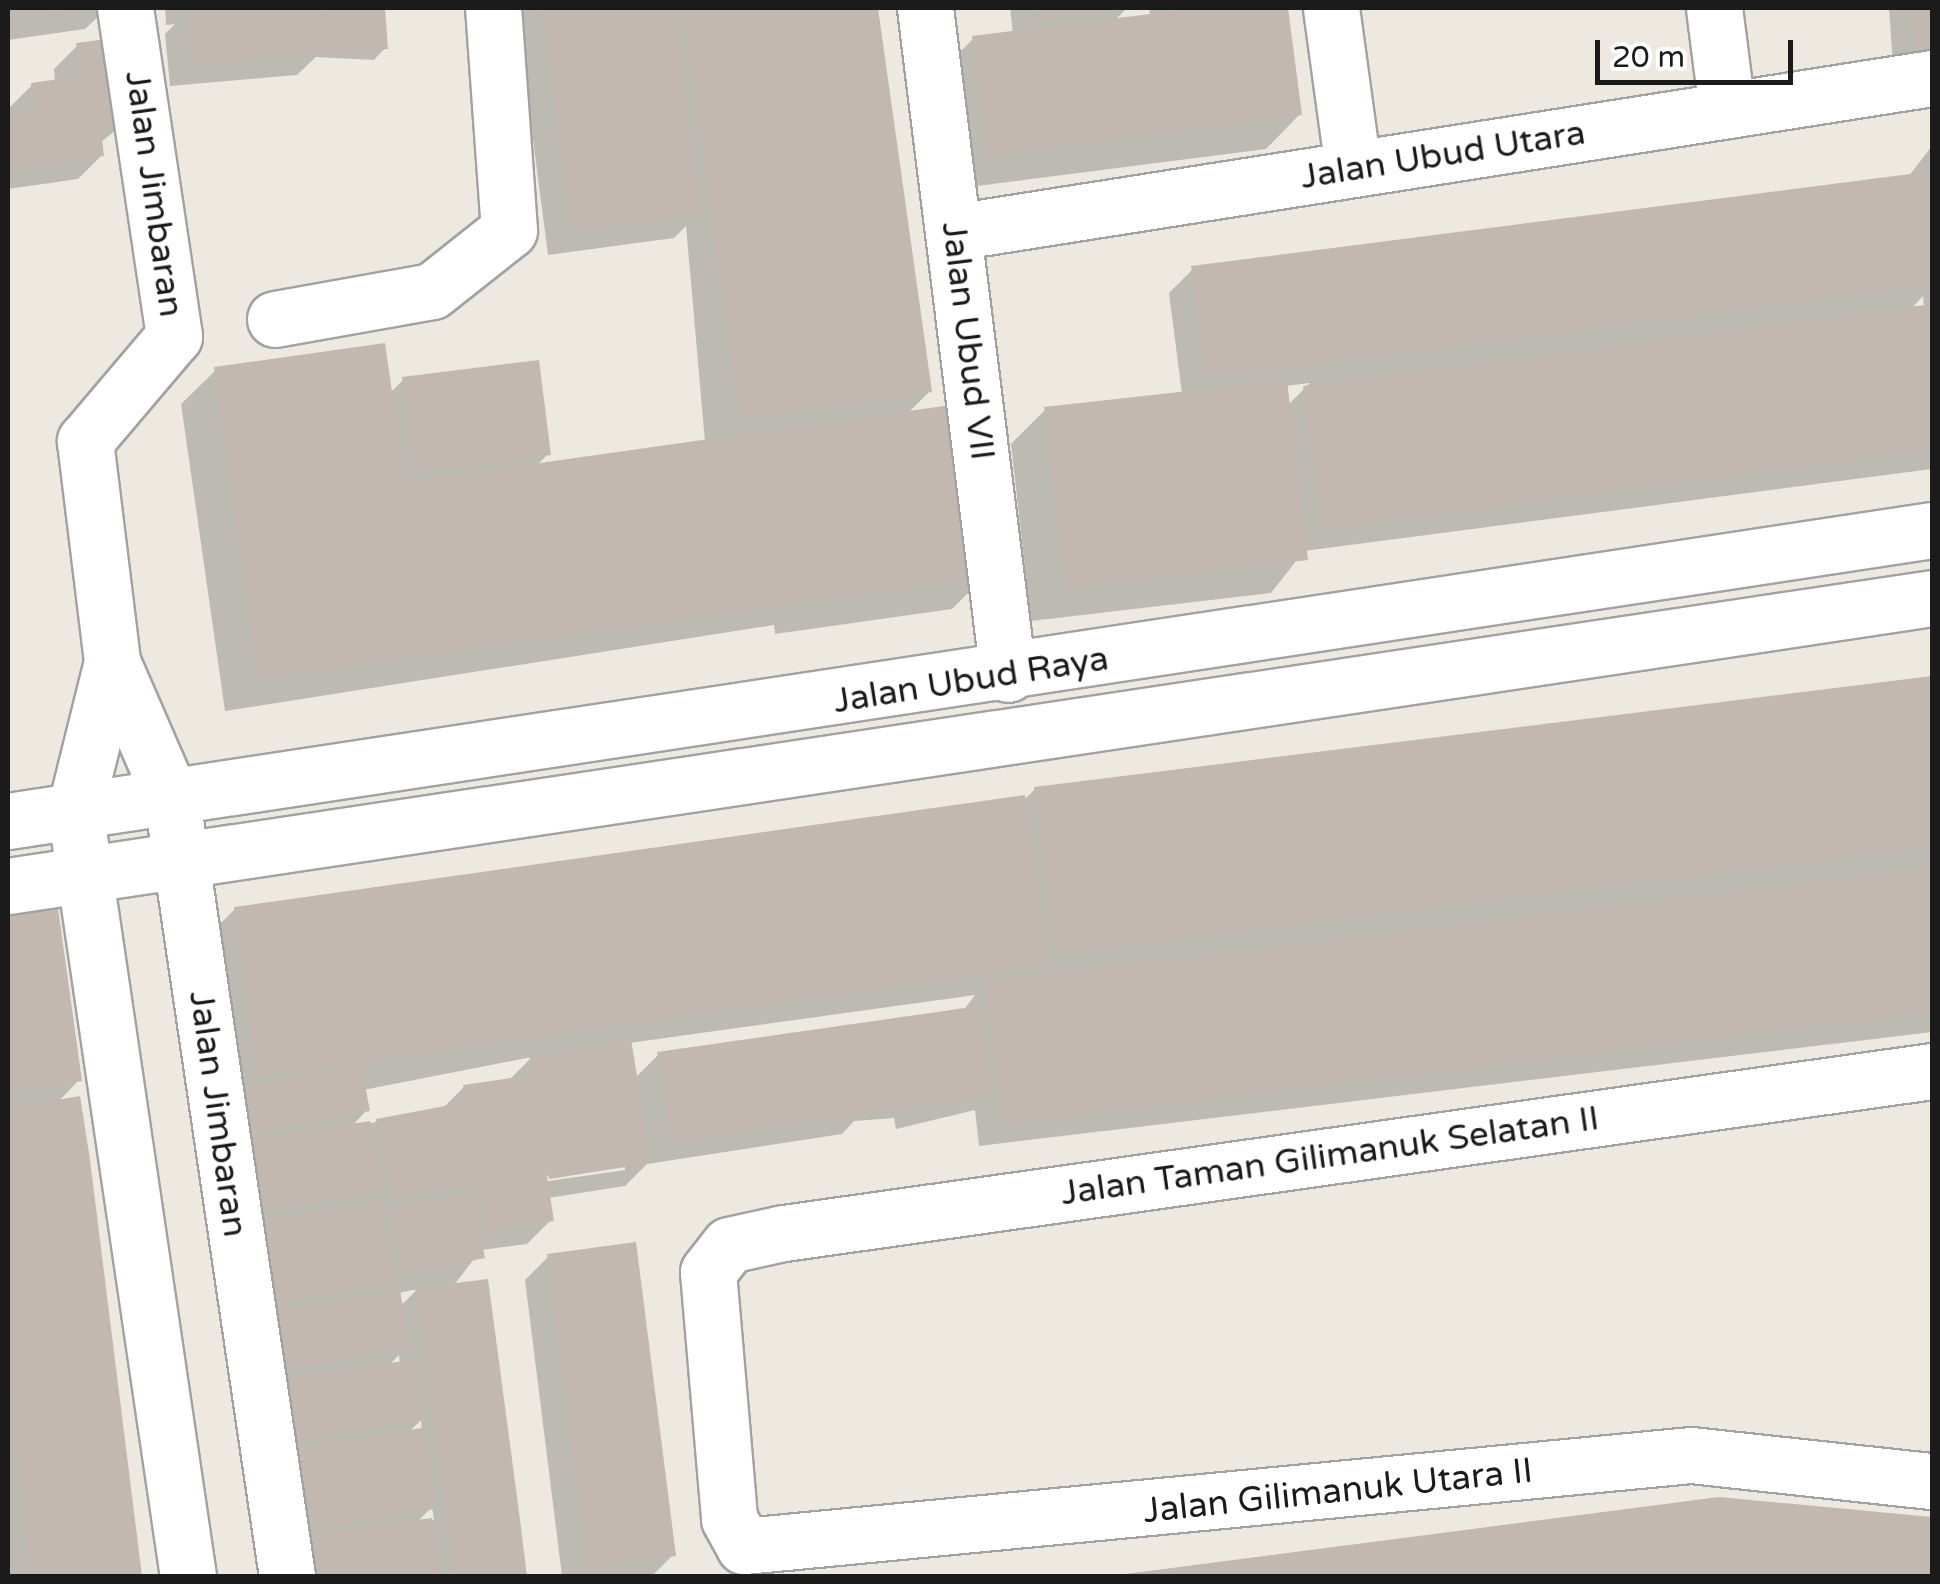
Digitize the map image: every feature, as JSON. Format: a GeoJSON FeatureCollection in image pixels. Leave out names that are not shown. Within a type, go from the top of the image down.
{"type":"FeatureCollection","features":[{"type":"Feature","properties":{"kind":"street"},"geometry":{"type":"LineString","coordinates":[[275,319],[432,291],[509,230],[493,8]]}},
{"type":"Feature","properties":{"kind":"street","name":"Jalan Ubud VII"},"geometry":{"type":"LineString","coordinates":[[925,8],[1008,674]]}},
{"type":"Feature","properties":{"kind":"street"},"geometry":{"type":"LineString","coordinates":[[1331,8],[1353,169]]}},
{"type":"Feature","properties":{"kind":"street"},"geometry":{"type":"LineString","coordinates":[[1714,8],[1727,110]]}},
{"type":"Feature","properties":{"kind":"street","name":"Jalan Jimbaran"},"geometry":{"type":"LineString","coordinates":[[129,30],[174,336],[85,441],[112,662],[172,800],[287,1576]]}},
{"type":"Feature","properties":{"kind":"street","name":"Jalan Ubud Utara"},"geometry":{"type":"LineString","coordinates":[[954,232],[1932,78]]}},
{"type":"Feature","properties":{"kind":"street","name":"Jalan Ubud Raya"},"geometry":{"type":"LineString","coordinates":[[8,821],[172,800],[1008,674],[1932,530]]}},
{"type":"Feature","properties":{"kind":"street","name":"Jalan Ubud Raya"},"geometry":{"type":"LineString","coordinates":[[8,886],[1932,598]]}},
{"type":"Feature","properties":{"kind":"street","name":"Jalan Jimbaran"},"geometry":{"type":"LineString","coordinates":[[112,662],[75,810],[188,1576]]}},
{"type":"Feature","properties":{"kind":"street"},"geometry":{"type":"LineString","coordinates":[[270,784],[283,844]]}},
{"type":"Feature","properties":{"kind":"street","name":"Jalan Taman Gilimanuk Selatan II"},"geometry":{"type":"LineString","coordinates":[[744,1546],[729,1519],[708,1272],[729,1245],[1932,1071]]}},
{"type":"Feature","properties":{"kind":"street","name":"Jalan Gilimanuk Utara II"},"geometry":{"type":"LineString","coordinates":[[744,1546],[1692,1455],[1932,1482]]}},
{"type":"Feature","properties":{"kind":"building"},"geometry":{"type":"Polygon","coordinates":[[[8,8],[85,8],[85,10],[8,20],[8,8]]]}},
{"type":"Feature","properties":{"kind":"building"},"geometry":{"type":"Polygon","coordinates":[[[188,8],[321,8],[323,53],[193,63],[188,8]]]}},
{"type":"Feature","properties":{"kind":"building"},"geometry":{"type":"Polygon","coordinates":[[[324,8],[385,8],[388,49],[327,53],[324,8]]]}},
{"type":"Feature","properties":{"kind":"building"},"geometry":{"type":"Polygon","coordinates":[[[542,8],[674,8],[700,215],[571,232],[542,8]]]}},
{"type":"Feature","properties":{"kind":"building"},"geometry":{"type":"Polygon","coordinates":[[[682,8],[878,8],[932,392],[740,419],[682,8]]]}},
{"type":"Feature","properties":{"kind":"building"},"geometry":{"type":"Polygon","coordinates":[[[1036,8],[1121,8],[1121,10],[1038,21],[1036,8]]]}},
{"type":"Feature","properties":{"kind":"building"},"geometry":{"type":"Polygon","coordinates":[[[1199,8],[1288,8],[1302,115],[987,156],[972,36],[1199,8]]]}},
{"type":"Feature","properties":{"kind":"building"},"geometry":{"type":"Polygon","coordinates":[[[1910,8],[1932,8],[1932,54],[1917,57],[1910,8]]]}},
{"type":"Feature","properties":{"kind":"building"},"geometry":{"type":"Polygon","coordinates":[[[122,37],[133,119],[100,124],[104,156],[9,169],[8,116],[35,112],[31,83],[81,76],[76,43],[122,37]]]}},
{"type":"Feature","properties":{"kind":"building"},"geometry":{"type":"Polygon","coordinates":[[[1926,172],[1932,285],[1206,377],[1191,266],[1926,172]]]}},
{"type":"Feature","properties":{"kind":"building"},"geometry":{"type":"Polygon","coordinates":[[[1932,304],[1932,449],[1321,529],[1303,386],[1932,304]]]}},
{"type":"Feature","properties":{"kind":"building"},"geometry":{"type":"Polygon","coordinates":[[[385,343],[405,482],[965,403],[989,576],[258,679],[214,367],[385,343]]]}},
{"type":"Feature","properties":{"kind":"building"},"geometry":{"type":"Polygon","coordinates":[[[539,360],[551,455],[414,472],[402,377],[539,360]]]}},
{"type":"Feature","properties":{"kind":"building"},"geometry":{"type":"Polygon","coordinates":[[[1287,380],[1308,560],[1065,588],[1044,407],[1287,380]]]}},
{"type":"Feature","properties":{"kind":"building"},"geometry":{"type":"Polygon","coordinates":[[[1932,676],[1932,846],[1055,954],[1034,787],[1932,676]]]}},
{"type":"Feature","properties":{"kind":"building"},"geometry":{"type":"Polygon","coordinates":[[[1025,795],[1049,965],[258,1076],[234,907],[1025,795]]]}},
{"type":"Feature","properties":{"kind":"building"},"geometry":{"type":"Polygon","coordinates":[[[1932,867],[1932,1012],[1002,1124],[985,981],[1932,867]]]}},
{"type":"Feature","properties":{"kind":"building"},"geometry":{"type":"Polygon","coordinates":[[[58,908],[82,1081],[8,1092],[8,915],[58,908]]]}},
{"type":"Feature","properties":{"kind":"building"},"geometry":{"type":"Polygon","coordinates":[[[979,1006],[993,1095],[672,1142],[657,1052],[979,1006]]]}},
{"type":"Feature","properties":{"kind":"building"},"geometry":{"type":"Polygon","coordinates":[[[631,1039],[651,1163],[549,1179],[533,1088],[554,1221],[486,1230],[463,1085],[533,1075],[529,1056],[631,1039]]]}},
{"type":"Feature","properties":{"kind":"building"},"geometry":{"type":"Polygon","coordinates":[[[361,1064],[370,1111],[241,1135],[232,1089],[361,1064]]]}},
{"type":"Feature","properties":{"kind":"building"},"geometry":{"type":"Polygon","coordinates":[[[80,1096],[142,1576],[32,1576],[8,1379],[8,1108],[80,1096]]]}},
{"type":"Feature","properties":{"kind":"building"},"geometry":{"type":"Polygon","coordinates":[[[461,1103],[476,1182],[391,1198],[376,1119],[461,1103]]]}},
{"type":"Feature","properties":{"kind":"building"},"geometry":{"type":"Polygon","coordinates":[[[370,1121],[382,1192],[261,1211],[250,1140],[370,1121]]]}},
{"type":"Feature","properties":{"kind":"building"},"geometry":{"type":"Polygon","coordinates":[[[473,1193],[485,1258],[402,1274],[389,1209],[473,1193]]]}},
{"type":"Feature","properties":{"kind":"building"},"geometry":{"type":"Polygon","coordinates":[[[381,1201],[395,1283],[262,1304],[250,1222],[381,1201]]]}},
{"type":"Feature","properties":{"kind":"building"},"geometry":{"type":"Polygon","coordinates":[[[636,1242],[676,1556],[587,1567],[547,1254],[636,1242]]]}},
{"type":"Feature","properties":{"kind":"building"},"geometry":{"type":"Polygon","coordinates":[[[488,1279],[527,1576],[454,1576],[415,1288],[488,1279]]]}},
{"type":"Feature","properties":{"kind":"building"},"geometry":{"type":"Polygon","coordinates":[[[400,1290],[410,1348],[261,1371],[251,1313],[400,1290]]]}},
{"type":"Feature","properties":{"kind":"building"},"geometry":{"type":"Polygon","coordinates":[[[417,1359],[425,1420],[278,1442],[270,1381],[417,1359]]]}},
{"type":"Feature","properties":{"kind":"building"},"geometry":{"type":"Polygon","coordinates":[[[422,1428],[434,1509],[294,1531],[281,1449],[422,1428]]]}},
{"type":"Feature","properties":{"kind":"building"},"geometry":{"type":"Polygon","coordinates":[[[1719,1497],[1932,1517],[1932,1576],[1110,1576],[1719,1497]]]}},
{"type":"Feature","properties":{"kind":"building"},"geometry":{"type":"Polygon","coordinates":[[[432,1518],[441,1576],[301,1576],[296,1536],[432,1518]]]}}]}
